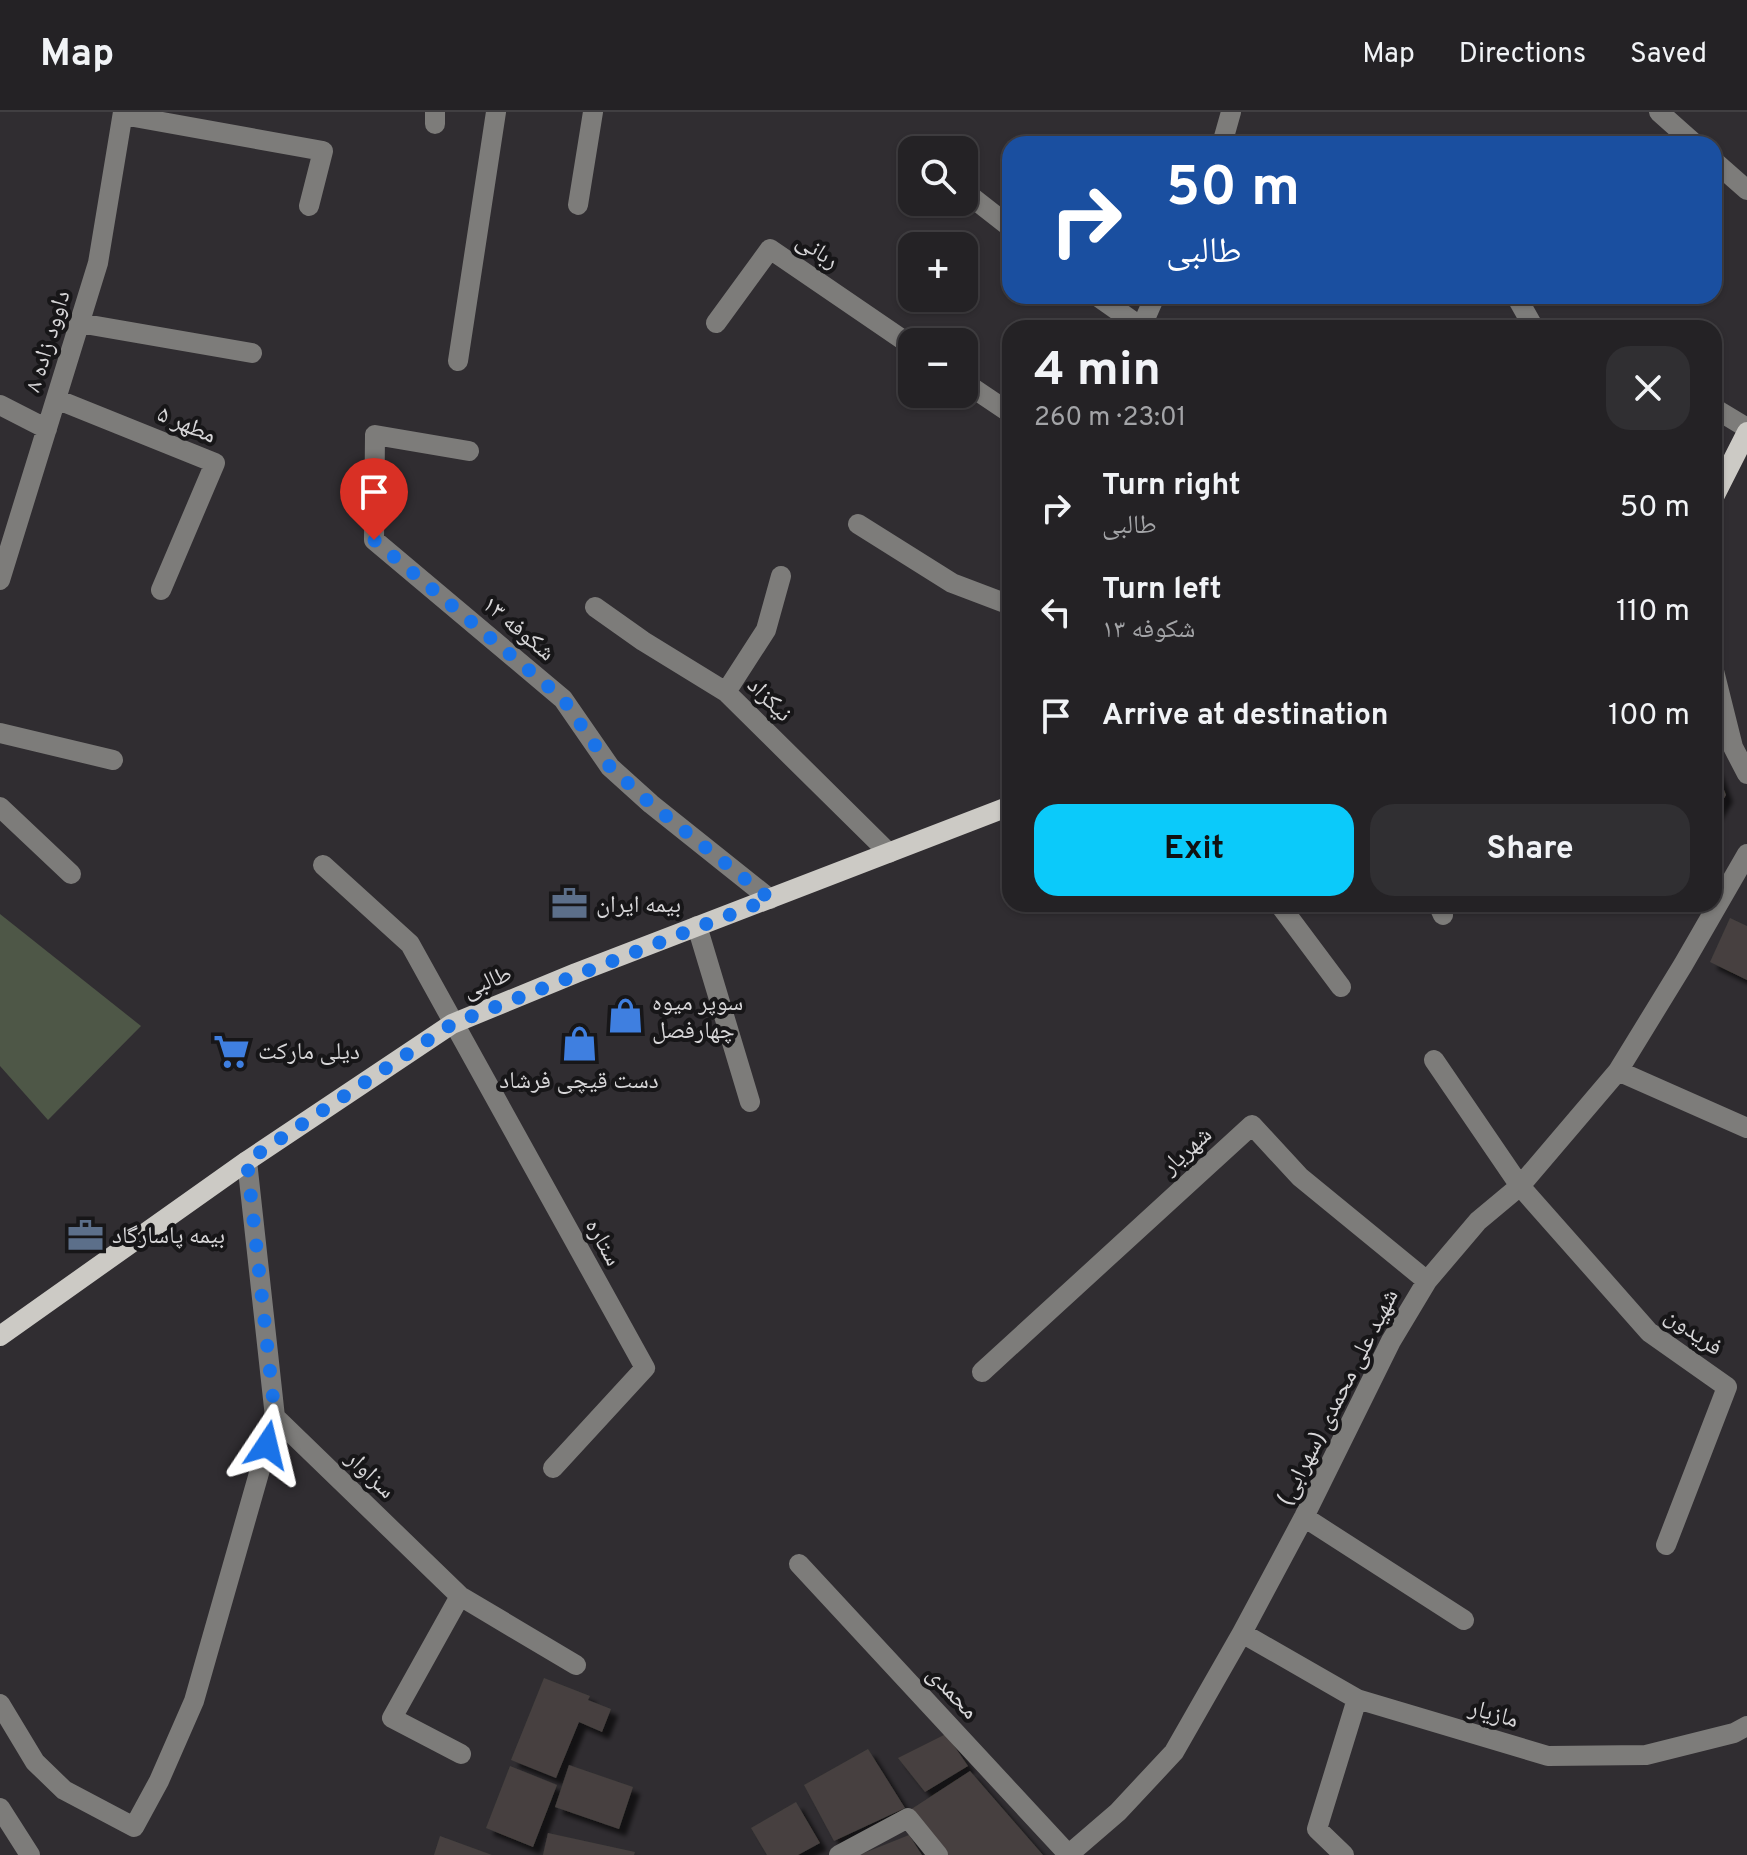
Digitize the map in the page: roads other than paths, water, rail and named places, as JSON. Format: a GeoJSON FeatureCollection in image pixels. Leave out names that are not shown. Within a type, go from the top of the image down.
{"type":"FeatureCollection","features":[{"type":"Feature","properties":{"kind":"main road"},"geometry":{"type":"LineString","coordinates":[[1722,481],[1747,430]]}},
{"type":"Feature","properties":{"kind":"main road","name":"طالبی"},"geometry":{"type":"LineString","coordinates":[[0,1336],[247,1161],[452,1024],[1002,809]]}},
{"type":"Feature","properties":{"kind":"street"},"geometry":{"type":"LineString","coordinates":[[458,361],[496,112]]}},
{"type":"Feature","properties":{"kind":"street"},"geometry":{"type":"LineString","coordinates":[[578,205],[593,112]]}},
{"type":"Feature","properties":{"kind":"street"},"geometry":{"type":"LineString","coordinates":[[1224,136],[1231,112]]}},
{"type":"Feature","properties":{"kind":"street"},"geometry":{"type":"LineString","coordinates":[[1659,112],[1686,136]]}},
{"type":"Feature","properties":{"kind":"street"},"geometry":{"type":"LineString","coordinates":[[123,113],[323,151],[309,206]]}},
{"type":"Feature","properties":{"kind":"street","name":"داوود زاده ۸"},"geometry":{"type":"LineString","coordinates":[[0,580],[98,263],[123,113]]}},
{"type":"Feature","properties":{"kind":"street"},"geometry":{"type":"LineString","coordinates":[[1722,168],[1747,190]]}},
{"type":"Feature","properties":{"kind":"street"},"geometry":{"type":"LineString","coordinates":[[978,202],[1002,221]]}},
{"type":"Feature","properties":{"kind":"street","name":"ربانی"},"geometry":{"type":"LineString","coordinates":[[716,323],[770,249],[898,336]]}},
{"type":"Feature","properties":{"kind":"street"},"geometry":{"type":"LineString","coordinates":[[1108,304],[1130,320]]}},
{"type":"Feature","properties":{"kind":"street"},"geometry":{"type":"LineString","coordinates":[[79,323],[252,353]]}},
{"type":"Feature","properties":{"kind":"street"},"geometry":{"type":"LineString","coordinates":[[978,391],[1002,408]]}},
{"type":"Feature","properties":{"kind":"street","name":"مطهر ۵"},"geometry":{"type":"LineString","coordinates":[[56,399],[215,463],[161,590]]}},
{"type":"Feature","properties":{"kind":"street"},"geometry":{"type":"LineString","coordinates":[[0,405],[47,429]]}},
{"type":"Feature","properties":{"kind":"street"},"geometry":{"type":"LineString","coordinates":[[1722,413],[1747,430]]}},
{"type":"Feature","properties":{"kind":"street","name":"شکوفه ۱۳"},"geometry":{"type":"LineString","coordinates":[[469,451],[375,435],[374,540],[563,699],[610,767],[651,804],[770,899]]}},
{"type":"Feature","properties":{"kind":"street"},"geometry":{"type":"LineString","coordinates":[[858,524],[952,583],[1002,602]]}},
{"type":"Feature","properties":{"kind":"street"},"geometry":{"type":"LineString","coordinates":[[726,692],[766,630],[781,576]]}},
{"type":"Feature","properties":{"kind":"street","name":"نیکزاد"},"geometry":{"type":"LineString","coordinates":[[595,607],[726,692],[889,853]]}},
{"type":"Feature","properties":{"kind":"street"},"geometry":{"type":"LineString","coordinates":[[1722,703],[1733,747],[1747,774]]}},
{"type":"Feature","properties":{"kind":"street"},"geometry":{"type":"LineString","coordinates":[[0,733],[113,760]]}},
{"type":"Feature","properties":{"kind":"street"},"geometry":{"type":"LineString","coordinates":[[0,807],[71,874]]}},
{"type":"Feature","properties":{"kind":"street","name":"شهید علی محمدی (سهرابی)"},"geometry":{"type":"LineString","coordinates":[[1722,897],[1747,854]]}},
{"type":"Feature","properties":{"kind":"street"},"geometry":{"type":"LineString","coordinates":[[323,865],[410,944],[452,1024]]}},
{"type":"Feature","properties":{"kind":"street"},"geometry":{"type":"LineString","coordinates":[[1285,912],[1341,987]]}},
{"type":"Feature","properties":{"kind":"street","name":"شهید علی محمدی (سهرابی)"},"geometry":{"type":"LineString","coordinates":[[1068,1855],[1118,1812],[1174,1752],[1242,1633],[1304,1517],[1391,1341],[1427,1281],[1478,1221],[1520,1186],[1618,1071],[1714,912]]}},
{"type":"Feature","properties":{"kind":"street"},"geometry":{"type":"LineString","coordinates":[[697,926],[750,1102]]}},
{"type":"Feature","properties":{"kind":"street","name":"ستاره"},"geometry":{"type":"LineString","coordinates":[[452,1024],[645,1368],[553,1468]]}},
{"type":"Feature","properties":{"kind":"street"},"geometry":{"type":"LineString","coordinates":[[1434,1060],[1520,1186]]}},
{"type":"Feature","properties":{"kind":"street"},"geometry":{"type":"LineString","coordinates":[[1618,1071],[1747,1128]]}},
{"type":"Feature","properties":{"kind":"street","name":"شهریار"},"geometry":{"type":"LineString","coordinates":[[982,1372],[1252,1125],[1300,1177],[1427,1281]]}},
{"type":"Feature","properties":{"kind":"street"},"geometry":{"type":"LineString","coordinates":[[0,1704],[35,1762],[64,1790],[134,1827],[159,1781],[194,1701],[275,1417],[247,1161]]}},
{"type":"Feature","properties":{"kind":"street","name":"فریدون"},"geometry":{"type":"LineString","coordinates":[[1520,1186],[1649,1332],[1727,1387],[1666,1545]]}},
{"type":"Feature","properties":{"kind":"street","name":"سزاوار"},"geometry":{"type":"LineString","coordinates":[[275,1417],[460,1596],[576,1665]]}},
{"type":"Feature","properties":{"kind":"street"},"geometry":{"type":"LineString","coordinates":[[1304,1517],[1464,1620]]}},
{"type":"Feature","properties":{"kind":"street","name":"محمدی"},"geometry":{"type":"LineString","coordinates":[[799,1564],[1068,1855]]}},
{"type":"Feature","properties":{"kind":"street"},"geometry":{"type":"LineString","coordinates":[[460,1596],[392,1718],[461,1754]]}},
{"type":"Feature","properties":{"kind":"street","name":"مازیار"},"geometry":{"type":"LineString","coordinates":[[1242,1633],[1357,1699],[1548,1756],[1646,1755],[1734,1733],[1747,1726]]}},
{"type":"Feature","properties":{"kind":"street"},"geometry":{"type":"LineString","coordinates":[[1344,1855],[1317,1829],[1357,1699]]}},
{"type":"Feature","properties":{"kind":"street"},"geometry":{"type":"LineString","coordinates":[[0,1808],[30,1855]]}},
{"type":"Feature","properties":{"kind":"street"},"geometry":{"type":"LineString","coordinates":[[839,1855],[908,1818],[938,1855]]}},
{"type":"Feature","properties":{"kind":"place","name":"بیمه ایران"},"geometry":{"type":"Point","coordinates":[570,904]}},
{"type":"Feature","properties":{"kind":"place","name":"سوپر میوه چهارفصل"},"geometry":{"type":"Point","coordinates":[626,1016]}},
{"type":"Feature","properties":{"kind":"place","name":"دست قیچی فرشاد"},"geometry":{"type":"Point","coordinates":[579,1043]}},
{"type":"Feature","properties":{"kind":"place","name":"دیلی مارکت"},"geometry":{"type":"Point","coordinates":[232,1051]}},
{"type":"Feature","properties":{"kind":"place","name":"بیمه پاسارگاد"},"geometry":{"type":"Point","coordinates":[86,1235]}}]}
